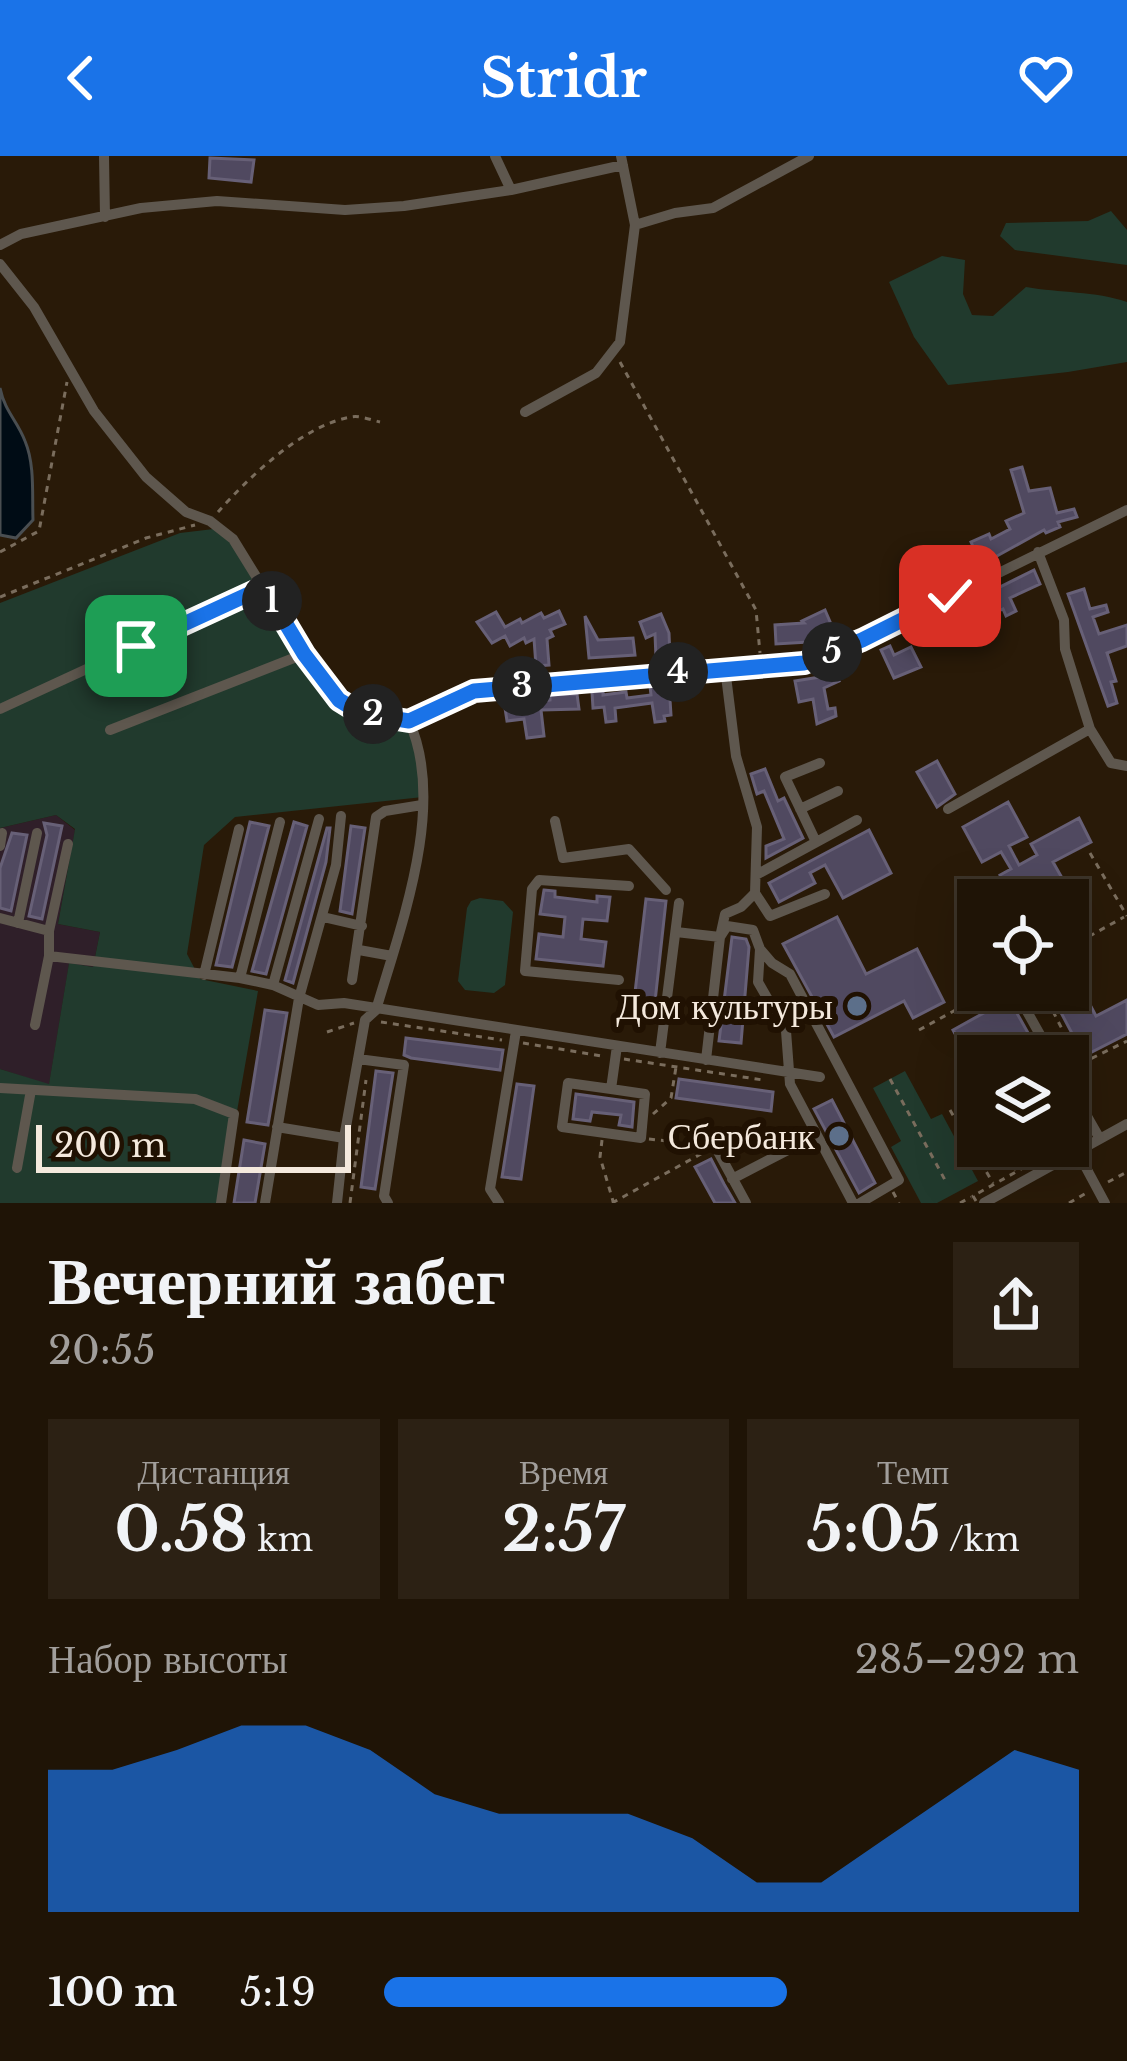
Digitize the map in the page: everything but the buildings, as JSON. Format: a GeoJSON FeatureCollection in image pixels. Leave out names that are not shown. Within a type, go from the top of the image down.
{"type":"FeatureCollection","features":[{"type":"Feature","properties":{"kind":"street"},"geometry":{"type":"LineString","coordinates":[[104,156],[105,217]]}},
{"type":"Feature","properties":{"kind":"street"},"geometry":{"type":"LineString","coordinates":[[495,156],[511,190]]}},
{"type":"Feature","properties":{"kind":"street"},"geometry":{"type":"LineString","coordinates":[[635,226],[712,208],[809,156]]}},
{"type":"Feature","properties":{"kind":"street"},"geometry":{"type":"LineString","coordinates":[[0,245],[22,234],[141,208],[217,201],[345,210],[511,190],[622,161],[635,226],[620,342],[596,373],[525,412]]}},
{"type":"Feature","properties":{"kind":"street"},"geometry":{"type":"LineString","coordinates":[[0,264],[34,307],[94,411],[146,478],[186,512],[210,521],[233,538],[304,654],[339,700],[360,713],[409,721],[474,691],[804,663],[862,640],[1127,510]]}},
{"type":"Feature","properties":{"kind":"street"},"geometry":{"type":"LineString","coordinates":[[1039,552],[1064,620],[1065,649],[1090,729],[1111,763],[1127,766]]}},
{"type":"Feature","properties":{"kind":"street"},"geometry":{"type":"LineString","coordinates":[[0,709],[264,587]]}},
{"type":"Feature","properties":{"kind":"street"},"geometry":{"type":"LineString","coordinates":[[110,730],[304,654]]}},
{"type":"Feature","properties":{"kind":"street"},"geometry":{"type":"LineString","coordinates":[[706,1060],[724,914],[741,907],[754,893],[756,875],[757,827],[736,756],[725,668]]}},
{"type":"Feature","properties":{"kind":"street"},"geometry":{"type":"LineString","coordinates":[[337,1203],[365,1019],[376,1010],[412,890],[422,805],[422,749],[409,721]]}},
{"type":"Feature","properties":{"kind":"street"},"geometry":{"type":"LineString","coordinates":[[948,809],[1090,729]]}},
{"type":"Feature","properties":{"kind":"street"},"geometry":{"type":"LineString","coordinates":[[816,842],[784,777],[820,763]]}},
{"type":"Feature","properties":{"kind":"street"},"geometry":{"type":"LineString","coordinates":[[800,809],[838,790]]}},
{"type":"Feature","properties":{"kind":"street"},"geometry":{"type":"LineString","coordinates":[[352,980],[376,817],[422,805]]}},
{"type":"Feature","properties":{"kind":"street"},"geometry":{"type":"LineString","coordinates":[[265,1203],[298,998],[336,865],[341,816]]}},
{"type":"Feature","properties":{"kind":"street"},"geometry":{"type":"LineString","coordinates":[[273,986],[319,819]]}},
{"type":"Feature","properties":{"kind":"street"},"geometry":{"type":"LineString","coordinates":[[756,875],[857,820]]}},
{"type":"Feature","properties":{"kind":"street"},"geometry":{"type":"LineString","coordinates":[[555,821],[563,857],[629,849],[666,890]]}},
{"type":"Feature","properties":{"kind":"street"},"geometry":{"type":"LineString","coordinates":[[240,978],[280,822]]}},
{"type":"Feature","properties":{"kind":"street"},"geometry":{"type":"LineString","coordinates":[[204,975],[239,829]]}},
{"type":"Feature","properties":{"kind":"street"},"geometry":{"type":"LineString","coordinates":[[18,922],[37,832]]}},
{"type":"Feature","properties":{"kind":"street"},"geometry":{"type":"LineString","coordinates":[[35,1025],[68,844]]}},
{"type":"Feature","properties":{"kind":"street"},"geometry":{"type":"LineString","coordinates":[[619,980],[525,971],[532,889],[539,880],[629,886]]}},
{"type":"Feature","properties":{"kind":"street"},"geometry":{"type":"LineString","coordinates":[[754,893],[770,916],[825,894]]}},
{"type":"Feature","properties":{"kind":"street"},"geometry":{"type":"LineString","coordinates":[[660,1052],[679,903]]}},
{"type":"Feature","properties":{"kind":"street"},"geometry":{"type":"LineString","coordinates":[[323,916],[362,926]]}},
{"type":"Feature","properties":{"kind":"street"},"geometry":{"type":"LineString","coordinates":[[0,918],[49,931]]}},
{"type":"Feature","properties":{"kind":"street"},"geometry":{"type":"LineString","coordinates":[[720,937],[728,926],[753,930],[760,949],[790,974],[899,1180],[857,1203],[814,1136],[790,1084],[786,1031],[758,982],[760,949]]}},
{"type":"Feature","properties":{"kind":"street"},"geometry":{"type":"LineString","coordinates":[[676,932],[720,937]]}},
{"type":"Feature","properties":{"kind":"street"},"geometry":{"type":"LineString","coordinates":[[358,950],[392,956]]}},
{"type":"Feature","properties":{"kind":"street"},"geometry":{"type":"LineString","coordinates":[[50,956],[240,978],[318,1005],[344,1003],[616,1052],[660,1052],[820,1077]]}},
{"type":"Feature","properties":{"kind":"street"},"geometry":{"type":"LineString","coordinates":[[499,1203],[490,1189],[515,1036]]}},
{"type":"Feature","properties":{"kind":"street"},"geometry":{"type":"LineString","coordinates":[[610,1089],[616,1052]]}},
{"type":"Feature","properties":{"kind":"street"},"geometry":{"type":"LineString","coordinates":[[358,1059],[404,1065],[384,1196],[388,1203]]}},
{"type":"Feature","properties":{"kind":"street"},"geometry":{"type":"LineString","coordinates":[[568,1083],[645,1094],[642,1123],[641,1138],[562,1127],[568,1083]]}},
{"type":"Feature","properties":{"kind":"street"},"geometry":{"type":"LineString","coordinates":[[0,1088],[195,1099],[234,1114],[221,1203]]}},
{"type":"Feature","properties":{"kind":"street"},"geometry":{"type":"LineString","coordinates":[[17,1168],[31,1090]]}},
{"type":"Feature","properties":{"kind":"street"},"geometry":{"type":"LineString","coordinates":[[1089,1119],[1100,1138]]}},
{"type":"Feature","properties":{"kind":"street"},"geometry":{"type":"LineString","coordinates":[[1089,1144],[1127,1124]]}},
{"type":"Feature","properties":{"kind":"street"},"geometry":{"type":"LineString","coordinates":[[277,1127],[344,1138]]}},
{"type":"Feature","properties":{"kind":"street"},"geometry":{"type":"LineString","coordinates":[[732,1179],[814,1136]]}},
{"type":"Feature","properties":{"kind":"street"},"geometry":{"type":"LineString","coordinates":[[715,1146],[746,1203]]}},
{"type":"Feature","properties":{"kind":"street"},"geometry":{"type":"LineString","coordinates":[[978,1199],[1044,1167]]}},
{"type":"Feature","properties":{"kind":"street"},"geometry":{"type":"LineString","coordinates":[[1086,1167],[1105,1203]]}},
{"type":"Feature","properties":{"kind":"path"},"geometry":{"type":"LineString","coordinates":[[614,351],[756,610],[760,666]]}},
{"type":"Feature","properties":{"kind":"path"},"geometry":{"type":"LineString","coordinates":[[0,552],[39,531],[69,372]]}},
{"type":"Feature","properties":{"kind":"path"},"geometry":{"type":"LineString","coordinates":[[0,597],[146,538],[210,521],[248,477],[296,441],[354,416],[380,422]]}},
{"type":"Feature","properties":{"kind":"path"},"geometry":{"type":"LineString","coordinates":[[1089,937],[1127,916],[1090,853]]}},
{"type":"Feature","properties":{"kind":"path"},"geometry":{"type":"LineString","coordinates":[[919,1030],[957,1009]]}},
{"type":"Feature","properties":{"kind":"path"},"geometry":{"type":"LineString","coordinates":[[1053,1011],[1080,1064],[1127,1041]]}},
{"type":"Feature","properties":{"kind":"path"},"geometry":{"type":"LineString","coordinates":[[327,1032],[365,1019],[515,1036],[767,1080]]}},
{"type":"Feature","properties":{"kind":"path"},"geometry":{"type":"LineString","coordinates":[[642,1123],[671,1098],[676,1067]]}},
{"type":"Feature","properties":{"kind":"path"},"geometry":{"type":"LineString","coordinates":[[890,1079],[945,1180]]}},
{"type":"Feature","properties":{"kind":"path"},"geometry":{"type":"LineString","coordinates":[[350,1203],[366,1081]]}},
{"type":"Feature","properties":{"kind":"path"},"geometry":{"type":"LineString","coordinates":[[950,1110],[957,1122]]}},
{"type":"Feature","properties":{"kind":"path"},"geometry":{"type":"LineString","coordinates":[[603,1133],[600,1157],[613,1203],[715,1146]]}},
{"type":"Feature","properties":{"kind":"path"},"geometry":{"type":"LineString","coordinates":[[641,1138],[715,1146]]}},
{"type":"Feature","properties":{"kind":"path"},"geometry":{"type":"LineString","coordinates":[[984,1167],[994,1184]]}},
{"type":"Feature","properties":{"kind":"path"},"geometry":{"type":"LineString","coordinates":[[1014,1167],[1016,1172]]}},
{"type":"Feature","properties":{"kind":"path"},"geometry":{"type":"LineString","coordinates":[[960,1203],[978,1199]]}},
{"type":"Feature","properties":{"kind":"shaded area"},"geometry":{"type":"Polygon","coordinates":[[[0,388],[25,441],[32,470],[33,520],[16,538],[0,535],[0,388]]]}},
{"type":"Feature","properties":{"kind":"shaded area"},"geometry":{"type":"Polygon","coordinates":[[[56,815],[75,830],[58,924],[100,932],[93,967],[69,964],[49,1085],[0,1069],[0,828],[56,815]]]}},
{"type":"Feature","properties":{"kind":"green space"},"geometry":{"type":"Polygon","coordinates":[[[1111,211],[1127,230],[1127,265],[1015,250],[1000,236],[1006,223],[1088,221],[1111,211]]]}},
{"type":"Feature","properties":{"kind":"green space"},"geometry":{"type":"Polygon","coordinates":[[[942,256],[965,260],[963,294],[972,315],[993,316],[1026,287],[1127,302],[1127,362],[948,385],[914,337],[889,282],[942,256]]]}},
{"type":"Feature","properties":{"kind":"green space"},"geometry":{"type":"Polygon","coordinates":[[[222,528],[339,700],[360,713],[409,721],[423,797],[235,817],[204,845],[187,954],[200,979],[258,991],[221,1203],[0,1203],[0,1069],[49,1084],[69,963],[93,967],[100,932],[58,924],[75,829],[56,815],[0,828],[0,603],[180,533],[222,528]]]}},
{"type":"Feature","properties":{"kind":"green space"},"geometry":{"type":"Polygon","coordinates":[[[480,898],[503,901],[513,912],[505,985],[494,993],[465,990],[458,981],[467,908],[480,898]]]}},
{"type":"Feature","properties":{"kind":"green space"},"geometry":{"type":"Polygon","coordinates":[[[905,1071],[931,1119],[942,1114],[957,1142],[957,1167],[970,1167],[978,1181],[937,1203],[921,1203],[891,1147],[901,1141],[873,1088],[905,1071]]]}},
{"type":"Feature","properties":{"kind":"place","name":"Дом культуры"},"geometry":{"type":"Point","coordinates":[857,1006]}},
{"type":"Feature","properties":{"kind":"place","name":"Сбербанк"},"geometry":{"type":"Point","coordinates":[839,1136]}},
{"type":"Feature","properties":{"kind":"route"},"geometry":{"type":"LineString","coordinates":[[136,646],[264,587],[304,654],[339,700],[360,713],[409,721],[474,691],[804,663],[950,596]]}}]}
